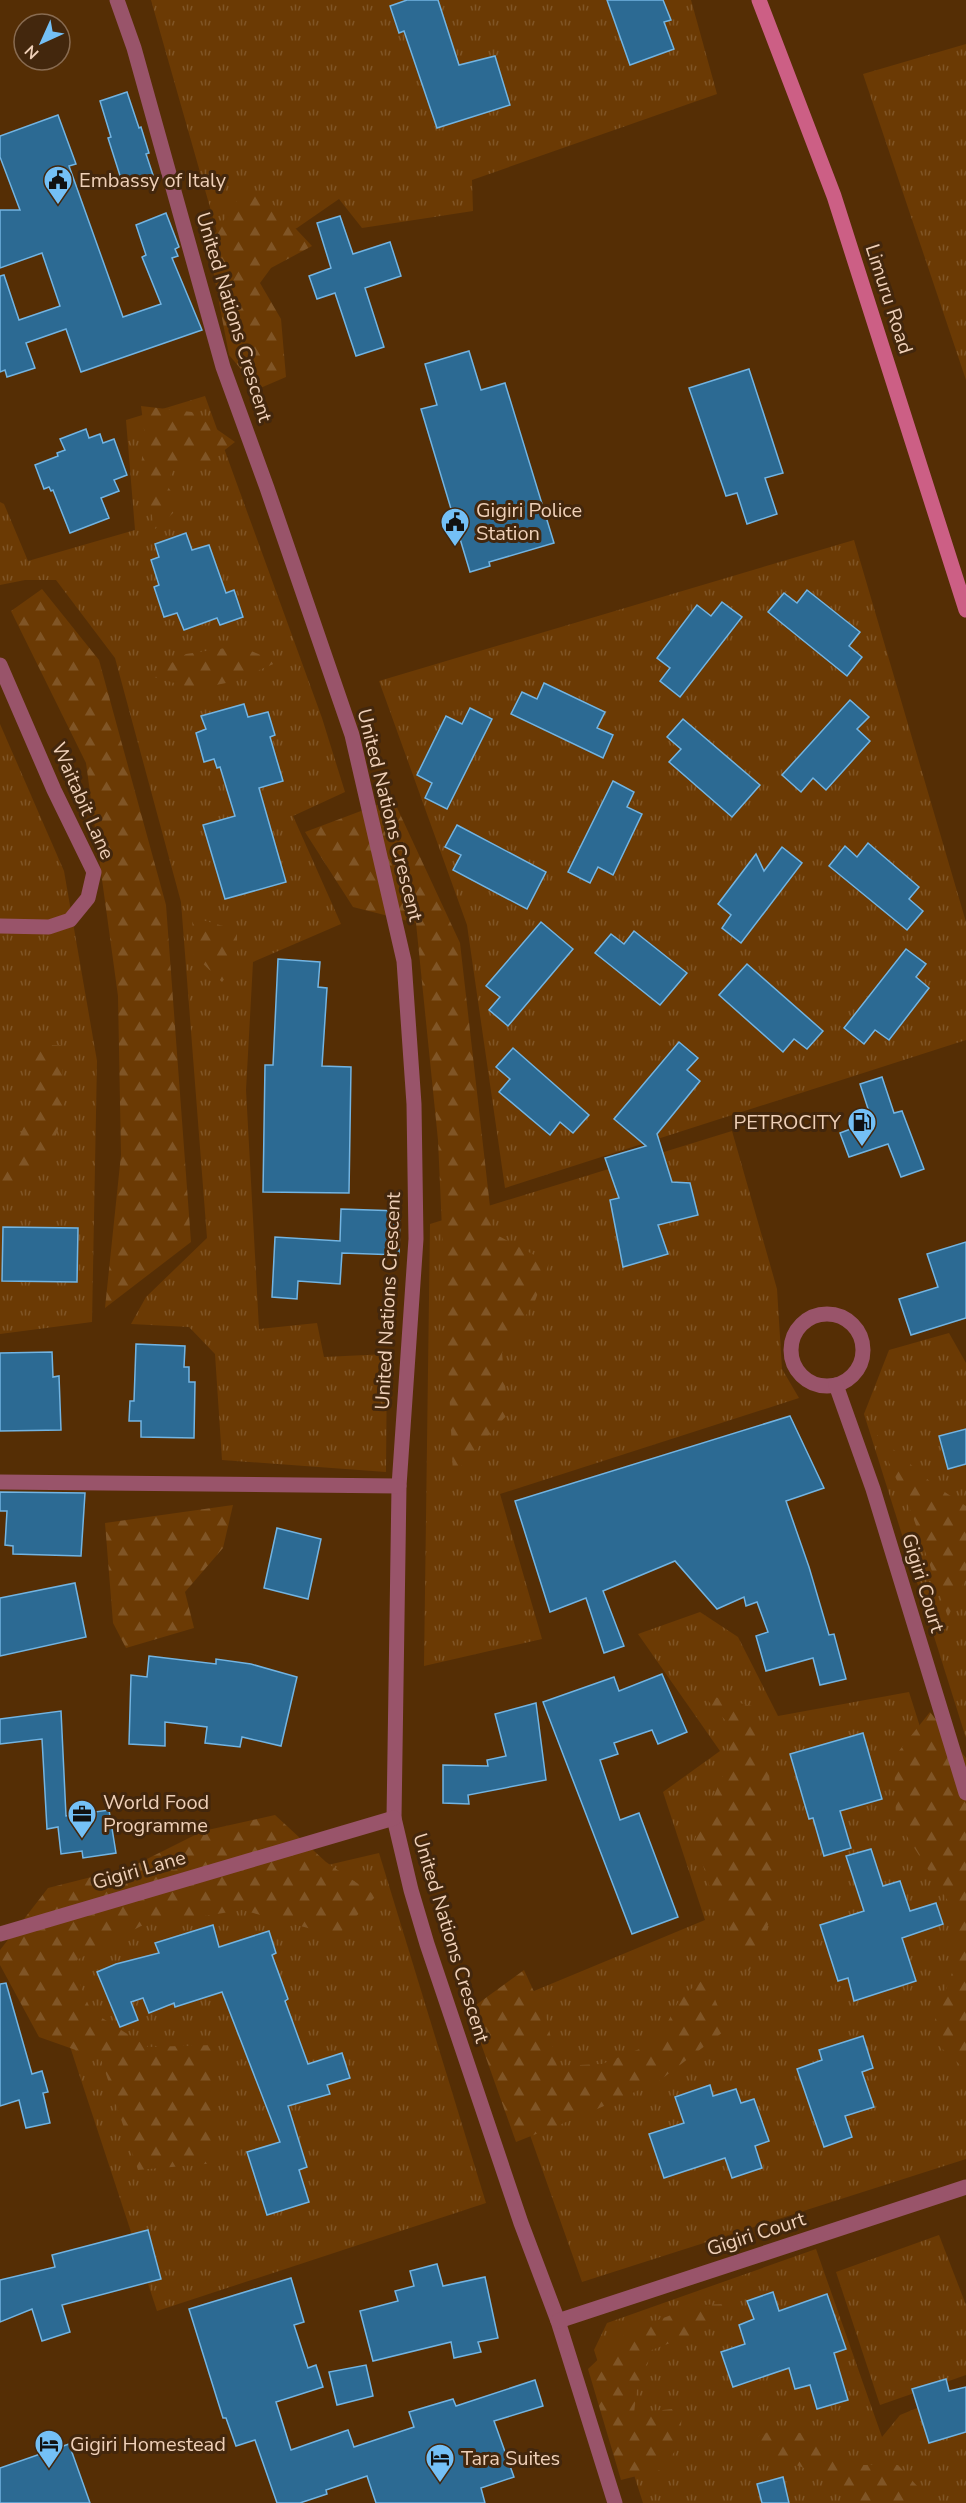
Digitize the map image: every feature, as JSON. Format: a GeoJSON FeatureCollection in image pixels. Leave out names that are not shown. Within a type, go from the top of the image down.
{"type":"FeatureCollection","features":[{"type":"Feature","properties":{"kind":"main road","name":"Limuru Road"},"geometry":{"type":"LineString","coordinates":[[761,2],[834,196],[966,610]]}},
{"type":"Feature","properties":{"kind":"street","name":"United Nations Crescent"},"geometry":{"type":"LineString","coordinates":[[117,0],[134,48],[223,368],[352,735],[404,961],[414,1104],[416,1239],[399,1486],[394,1818],[411,1890],[477,2097],[558,2321],[615,2503]]}},
{"type":"Feature","properties":{"kind":"street","name":"Waitabit Lane"},"geometry":{"type":"LineString","coordinates":[[0,665],[54,790],[94,872],[88,898],[70,920],[49,927],[0,926]]}},
{"type":"Feature","properties":{"kind":"street"},"geometry":{"type":"LineString","coordinates":[[824,1314],[839,1316],[852,1324],[861,1337],[863,1352],[860,1367],[850,1379],[836,1385],[821,1386],[807,1381],[796,1371],[791,1356],[791,1341],[798,1328],[809,1318],[824,1314]]}},
{"type":"Feature","properties":{"kind":"street","name":"Gigiri Court"},"geometry":{"type":"LineString","coordinates":[[836,1385],[873,1489],[966,1793]]}},
{"type":"Feature","properties":{"kind":"street"},"geometry":{"type":"LineString","coordinates":[[0,1482],[399,1486]]}},
{"type":"Feature","properties":{"kind":"street","name":"Gigiri Lane"},"geometry":{"type":"LineString","coordinates":[[1,1930],[394,1818]]}},
{"type":"Feature","properties":{"kind":"street","name":"Gigiri Court"},"geometry":{"type":"LineString","coordinates":[[558,2321],[966,2187]]}},
{"type":"Feature","properties":{"kind":"green space"},"geometry":{"type":"Polygon","coordinates":[[[151,0],[691,0],[717,94],[472,180],[473,211],[362,228],[339,199],[297,228],[225,260],[151,0]]]}},
{"type":"Feature","properties":{"kind":"green space"},"geometry":{"type":"Polygon","coordinates":[[[966,44],[966,380],[863,74],[966,44]]]}},
{"type":"Feature","properties":{"kind":"green space"},"geometry":{"type":"Polygon","coordinates":[[[264,195],[312,246],[271,268],[260,283],[281,319],[286,377],[258,389],[229,355],[208,244],[240,196],[264,195]]]}},
{"type":"Feature","properties":{"kind":"green space"},"geometry":{"type":"Polygon","coordinates":[[[205,396],[322,718],[345,792],[293,816],[341,924],[253,962],[246,1090],[259,1329],[317,1323],[324,1357],[387,1354],[386,1472],[222,1460],[215,1354],[189,1327],[131,1324],[146,1297],[207,1238],[181,902],[115,658],[56,580],[25,580],[0,585],[0,502],[4,504],[28,561],[135,530],[126,420],[205,396]]]}},
{"type":"Feature","properties":{"kind":"green space"},"geometry":{"type":"Polygon","coordinates":[[[141,406],[192,412],[235,442],[208,463],[173,462],[168,487],[181,506],[155,529],[141,465],[145,437],[141,406]]]}},
{"type":"Feature","properties":{"kind":"green space"},"geometry":{"type":"Polygon","coordinates":[[[854,540],[966,922],[966,1040],[505,1188],[467,925],[379,681],[854,540]]]}},
{"type":"Feature","properties":{"kind":"green space"},"geometry":{"type":"Polygon","coordinates":[[[42,589],[99,660],[166,905],[191,1242],[105,1308],[121,1155],[118,996],[86,763],[11,611],[42,589]]]}},
{"type":"Feature","properties":{"kind":"green space"},"geometry":{"type":"Polygon","coordinates":[[[239,646],[278,662],[231,682],[196,689],[150,676],[186,654],[239,646]]]}},
{"type":"Feature","properties":{"kind":"green space"},"geometry":{"type":"Polygon","coordinates":[[[0,724],[64,871],[97,1061],[92,1322],[0,1334],[0,724]]]}},
{"type":"Feature","properties":{"kind":"green space"},"geometry":{"type":"Polygon","coordinates":[[[393,799],[460,943],[493,1233],[549,1263],[535,1301],[502,1353],[508,1414],[453,1475],[438,1140],[416,923],[353,907],[305,832],[393,799]]]}},
{"type":"Feature","properties":{"kind":"green space"},"geometry":{"type":"Polygon","coordinates":[[[192,917],[237,930],[237,963],[222,982],[194,955],[192,917]]]}},
{"type":"Feature","properties":{"kind":"green space"},"geometry":{"type":"Polygon","coordinates":[[[34,1045],[61,1045],[64,1113],[47,1160],[7,1186],[0,1184],[0,1154],[12,1153],[33,1106],[34,1045]]]}},
{"type":"Feature","properties":{"kind":"green space"},"geometry":{"type":"Polygon","coordinates":[[[732,1131],[777,1289],[782,1369],[799,1398],[500,1494],[542,1639],[424,1666],[430,1224],[732,1131]]]}},
{"type":"Feature","properties":{"kind":"green space"},"geometry":{"type":"Polygon","coordinates":[[[949,1333],[966,1363],[966,1738],[864,1414],[889,1350],[949,1333]]]}},
{"type":"Feature","properties":{"kind":"green space"},"geometry":{"type":"Polygon","coordinates":[[[876,1434],[934,1485],[966,1506],[966,1577],[948,1617],[912,1514],[876,1434]]]}},
{"type":"Feature","properties":{"kind":"green space"},"geometry":{"type":"Polygon","coordinates":[[[233,1505],[223,1548],[185,1592],[194,1628],[126,1648],[113,1623],[105,1523],[233,1505]]]}},
{"type":"Feature","properties":{"kind":"green space"},"geometry":{"type":"Polygon","coordinates":[[[700,1612],[738,1637],[778,1716],[909,1692],[966,1872],[966,2159],[582,2282],[486,2011],[705,1920],[663,1792],[720,1751],[638,1634],[700,1612]]]}},
{"type":"Feature","properties":{"kind":"green space"},"geometry":{"type":"Polygon","coordinates":[[[702,1694],[752,1706],[769,1770],[776,1905],[749,1972],[710,1888],[695,1839],[723,1775],[733,1729],[702,1694]]]}},
{"type":"Feature","properties":{"kind":"green space"},"geometry":{"type":"Polygon","coordinates":[[[930,1712],[966,1758],[966,2070],[929,2037],[953,1970],[955,1912],[896,1819],[894,1757],[930,1712]]]}},
{"type":"Feature","properties":{"kind":"green space"},"geometry":{"type":"Polygon","coordinates":[[[275,1815],[326,1862],[376,1896],[337,1936],[242,1910],[141,1926],[71,1963],[91,2011],[148,2047],[213,2045],[216,2163],[138,2170],[101,2059],[39,2037],[0,1965],[0,1950],[48,1888],[131,1867],[203,1831],[275,1815]]]}},
{"type":"Feature","properties":{"kind":"green space"},"geometry":{"type":"Polygon","coordinates":[[[379,1853],[486,2203],[157,2311],[33,1934],[379,1853]]]}},
{"type":"Feature","properties":{"kind":"green space"},"geometry":{"type":"Polygon","coordinates":[[[524,1970],[547,2020],[557,2066],[602,2064],[657,2042],[681,1997],[706,1977],[727,2029],[659,2081],[584,2115],[516,2142],[469,2010],[524,1970]]]}},
{"type":"Feature","properties":{"kind":"green space"},"geometry":{"type":"Polygon","coordinates":[[[939,2235],[966,2305],[966,2375],[880,2405],[836,2272],[939,2235]]]}},
{"type":"Feature","properties":{"kind":"green space"},"geometry":{"type":"Polygon","coordinates":[[[816,2249],[882,2437],[900,2415],[966,2388],[966,2503],[643,2503],[594,2350],[607,2323],[816,2249]]]}},
{"type":"Feature","properties":{"kind":"green space"},"geometry":{"type":"Polygon","coordinates":[[[727,2304],[715,2326],[649,2351],[648,2363],[637,2389],[634,2413],[682,2408],[680,2445],[660,2470],[621,2480],[588,2369],[627,2332],[697,2305],[727,2304]]]}},
{"type":"Feature","properties":{"kind":"green space"},"geometry":{"type":"Polygon","coordinates":[[[768,2432],[806,2433],[838,2465],[898,2465],[918,2487],[914,2503],[851,2503],[847,2497],[804,2468],[770,2455],[752,2439],[768,2432]]]}},
{"type":"Feature","properties":{"kind":"building"},"geometry":{"type":"Polygon","coordinates":[[[407,0],[438,0],[459,65],[495,56],[510,105],[437,128],[404,31],[399,33],[390,6],[407,0]]]}},
{"type":"Feature","properties":{"kind":"building"},"geometry":{"type":"Polygon","coordinates":[[[607,0],[663,0],[671,20],[664,22],[674,49],[630,65],[607,0]]]}},
{"type":"Feature","properties":{"kind":"building"},"geometry":{"type":"Polygon","coordinates":[[[127,92],[139,128],[141,127],[153,175],[123,185],[108,138],[111,137],[100,101],[127,92]]]}},
{"type":"Feature","properties":{"kind":"building"},"geometry":{"type":"Polygon","coordinates":[[[58,115],[76,164],[69,166],[123,317],[161,304],[142,257],[146,255],[136,225],[166,213],[179,247],[175,249],[178,256],[172,258],[202,330],[81,372],[66,329],[26,343],[35,368],[7,377],[5,370],[0,372],[0,276],[4,275],[19,320],[60,306],[42,253],[0,268],[0,210],[20,210],[0,157],[0,136],[58,115]]]}},
{"type":"Feature","properties":{"kind":"building"},"geometry":{"type":"Polygon","coordinates":[[[340,216],[353,254],[390,242],[401,276],[365,288],[384,347],[356,356],[335,293],[317,299],[309,276],[331,268],[317,223],[340,216]]]}},
{"type":"Feature","properties":{"kind":"building"},"geometry":{"type":"Polygon","coordinates":[[[469,351],[481,390],[505,383],[554,543],[489,562],[490,566],[470,572],[421,409],[437,405],[425,364],[469,351]]]}},
{"type":"Feature","properties":{"kind":"building"},"geometry":{"type":"Polygon","coordinates":[[[749,369],[783,473],[765,478],[777,514],[747,524],[737,493],[726,496],[689,388],[749,369]]]}},
{"type":"Feature","properties":{"kind":"building"},"geometry":{"type":"Polygon","coordinates":[[[86,429],[89,438],[100,434],[103,443],[114,439],[127,475],[114,480],[119,491],[101,498],[109,518],[70,533],[53,490],[51,491],[49,487],[44,489],[35,465],[58,456],[57,453],[65,450],[60,439],[86,429]]]}},
{"type":"Feature","properties":{"kind":"building"},"geometry":{"type":"Polygon","coordinates":[[[186,533],[192,550],[209,545],[226,593],[234,590],[243,617],[220,625],[217,618],[184,630],[177,613],[164,617],[154,587],[159,585],[151,560],[159,557],[155,544],[186,533]]]}},
{"type":"Feature","properties":{"kind":"building"},"geometry":{"type":"Polygon","coordinates":[[[807,590],[860,632],[849,646],[862,657],[847,676],[768,612],[784,593],[797,603],[807,590]]]}},
{"type":"Feature","properties":{"kind":"building"},"geometry":{"type":"Polygon","coordinates":[[[722,602],[742,617],[680,697],[660,681],[670,668],[657,658],[697,605],[711,616],[722,602]]]}},
{"type":"Feature","properties":{"kind":"building"},"geometry":{"type":"Polygon","coordinates":[[[544,683],[605,712],[597,728],[613,735],[603,758],[511,714],[522,692],[537,699],[544,683]]]}},
{"type":"Feature","properties":{"kind":"building"},"geometry":{"type":"Polygon","coordinates":[[[850,700],[869,717],[857,729],[870,741],[826,790],[813,778],[801,792],[782,775],[850,700]]]}},
{"type":"Feature","properties":{"kind":"building"},"geometry":{"type":"Polygon","coordinates":[[[244,704],[248,717],[268,712],[275,735],[270,737],[283,781],[259,788],[286,882],[225,899],[203,825],[235,816],[220,767],[217,768],[214,759],[204,762],[196,733],[206,729],[201,716],[244,704]]]}},
{"type":"Feature","properties":{"kind":"building"},"geometry":{"type":"Polygon","coordinates":[[[470,708],[492,719],[447,809],[425,798],[432,783],[417,775],[446,716],[462,724],[470,708]]]}},
{"type":"Feature","properties":{"kind":"building"},"geometry":{"type":"Polygon","coordinates":[[[683,719],[760,785],[732,817],[669,762],[681,749],[667,737],[683,719]]]}},
{"type":"Feature","properties":{"kind":"building"},"geometry":{"type":"Polygon","coordinates":[[[613,781],[634,792],[627,807],[642,814],[613,875],[598,867],[590,883],[568,872],[613,781]]]}},
{"type":"Feature","properties":{"kind":"building"},"geometry":{"type":"Polygon","coordinates":[[[457,825],[546,872],[527,909],[453,870],[461,855],[445,847],[457,825]]]}},
{"type":"Feature","properties":{"kind":"building"},"geometry":{"type":"Polygon","coordinates":[[[868,843],[919,887],[909,899],[923,911],[907,930],[829,866],[845,846],[857,857],[868,843]]]}},
{"type":"Feature","properties":{"kind":"building"},"geometry":{"type":"Polygon","coordinates":[[[782,847],[802,863],[741,943],[722,928],[731,915],[718,904],[756,854],[764,871],[782,847]]]}},
{"type":"Feature","properties":{"kind":"building"},"geometry":{"type":"Polygon","coordinates":[[[541,922],[573,949],[508,1026],[489,1010],[500,997],[486,986],[541,922]]]}},
{"type":"Feature","properties":{"kind":"building"},"geometry":{"type":"Polygon","coordinates":[[[634,931],[687,973],[660,1005],[595,953],[611,934],[624,944],[634,931]]]}},
{"type":"Feature","properties":{"kind":"building"},"geometry":{"type":"Polygon","coordinates":[[[906,949],[926,964],[916,977],[929,988],[889,1040],[875,1030],[864,1044],[844,1028],[906,949]]]}},
{"type":"Feature","properties":{"kind":"building"},"geometry":{"type":"Polygon","coordinates":[[[278,959],[320,962],[318,987],[327,988],[322,1066],[351,1067],[349,1193],[263,1192],[265,1065],[273,1065],[278,959]]]}},
{"type":"Feature","properties":{"kind":"building"},"geometry":{"type":"Polygon","coordinates":[[[747,964],[823,1031],[807,1049],[794,1039],[783,1052],[719,995],[747,964]]]}},
{"type":"Feature","properties":{"kind":"building"},"geometry":{"type":"Polygon","coordinates":[[[679,1042],[698,1058],[687,1070],[700,1081],[657,1134],[672,1182],[690,1183],[698,1215],[658,1225],[668,1254],[623,1267],[610,1200],[619,1198],[605,1158],[646,1146],[614,1119],[679,1042]]]}},
{"type":"Feature","properties":{"kind":"building"},"geometry":{"type":"Polygon","coordinates":[[[513,1048],[589,1115],[573,1133],[560,1122],[550,1135],[499,1092],[510,1079],[496,1067],[513,1048]]]}},
{"type":"Feature","properties":{"kind":"building"},"geometry":{"type":"Polygon","coordinates":[[[882,1077],[894,1113],[902,1111],[924,1169],[901,1177],[888,1144],[849,1157],[840,1133],[872,1121],[860,1084],[882,1077]]]}},
{"type":"Feature","properties":{"kind":"building"},"geometry":{"type":"Polygon","coordinates":[[[341,1209],[400,1211],[399,1255],[342,1253],[340,1284],[298,1281],[297,1299],[272,1297],[275,1237],[340,1241],[341,1209]]]}},
{"type":"Feature","properties":{"kind":"building"},"geometry":{"type":"Polygon","coordinates":[[[3,1227],[78,1228],[77,1282],[2,1281],[3,1227]]]}},
{"type":"Feature","properties":{"kind":"building"},"geometry":{"type":"Polygon","coordinates":[[[966,1242],[966,1318],[911,1335],[899,1299],[938,1287],[927,1254],[966,1242]]]}},
{"type":"Feature","properties":{"kind":"building"},"geometry":{"type":"Polygon","coordinates":[[[136,1344],[185,1346],[184,1367],[189,1367],[189,1382],[195,1382],[194,1438],[141,1437],[141,1421],[129,1421],[130,1401],[134,1401],[136,1344]]]}},
{"type":"Feature","properties":{"kind":"building"},"geometry":{"type":"Polygon","coordinates":[[[52,1352],[53,1377],[59,1376],[61,1430],[0,1431],[0,1353],[52,1352]]]}},
{"type":"Feature","properties":{"kind":"building"},"geometry":{"type":"Polygon","coordinates":[[[790,1416],[824,1488],[786,1501],[829,1635],[834,1634],[846,1679],[820,1685],[813,1658],[766,1671],[756,1636],[768,1632],[757,1602],[746,1606],[744,1597],[717,1609],[675,1561],[603,1591],[624,1646],[604,1653],[586,1598],[550,1612],[515,1501],[790,1416]]]}},
{"type":"Feature","properties":{"kind":"building"},"geometry":{"type":"Polygon","coordinates":[[[966,1429],[966,1464],[948,1469],[939,1436],[966,1429]]]}},
{"type":"Feature","properties":{"kind":"building"},"geometry":{"type":"Polygon","coordinates":[[[0,1492],[85,1493],[81,1556],[13,1554],[13,1546],[5,1545],[7,1511],[0,1511],[0,1492]]]}},
{"type":"Feature","properties":{"kind":"building"},"geometry":{"type":"Polygon","coordinates":[[[277,1528],[321,1539],[308,1599],[264,1588],[277,1528]]]}},
{"type":"Feature","properties":{"kind":"building"},"geometry":{"type":"Polygon","coordinates":[[[75,1583],[86,1637],[0,1656],[0,1598],[75,1583]]]}},
{"type":"Feature","properties":{"kind":"building"},"geometry":{"type":"Polygon","coordinates":[[[149,1656],[216,1664],[216,1659],[251,1664],[297,1677],[281,1746],[242,1737],[240,1747],[205,1743],[207,1727],[165,1722],[165,1746],[129,1744],[131,1675],[147,1677],[149,1656]]]}},
{"type":"Feature","properties":{"kind":"building"},"geometry":{"type":"Polygon","coordinates":[[[662,1674],[687,1732],[658,1744],[652,1730],[614,1743],[618,1754],[600,1760],[620,1820],[639,1813],[678,1917],[632,1934],[543,1702],[614,1677],[619,1691],[662,1674]]]}},
{"type":"Feature","properties":{"kind":"building"},"geometry":{"type":"Polygon","coordinates":[[[536,1703],[546,1780],[468,1795],[469,1804],[443,1803],[443,1765],[488,1766],[487,1760],[506,1756],[495,1714],[536,1703]]]}},
{"type":"Feature","properties":{"kind":"building"},"geometry":{"type":"Polygon","coordinates":[[[61,1711],[66,1816],[109,1810],[116,1853],[83,1858],[82,1851],[61,1854],[58,1827],[47,1829],[42,1739],[0,1744],[0,1719],[61,1711]]]}},
{"type":"Feature","properties":{"kind":"building"},"geometry":{"type":"Polygon","coordinates":[[[863,1733],[882,1799],[840,1811],[851,1848],[824,1856],[813,1818],[809,1819],[790,1754],[863,1733]]]}},
{"type":"Feature","properties":{"kind":"building"},"geometry":{"type":"Polygon","coordinates":[[[871,1849],[883,1886],[900,1881],[910,1911],[936,1903],[943,1924],[902,1938],[916,1981],[854,2001],[848,1978],[838,1981],[820,1925],[864,1911],[846,1856],[871,1849]]]}},
{"type":"Feature","properties":{"kind":"building"},"geometry":{"type":"Polygon","coordinates":[[[213,1925],[219,1947],[269,1931],[276,1953],[272,1955],[288,1999],[285,2001],[308,2064],[342,2053],[350,2078],[327,2085],[330,2094],[288,2106],[307,2167],[299,2170],[309,2202],[267,2215],[247,2152],[280,2142],[222,1992],[175,2007],[174,2003],[149,2013],[143,1998],[131,2002],[138,2020],[120,2027],[97,1972],[116,1964],[159,1953],[155,1943],[213,1925]]]}},
{"type":"Feature","properties":{"kind":"building"},"geometry":{"type":"Polygon","coordinates":[[[6,1983],[32,2074],[42,2071],[48,2092],[43,2093],[50,2123],[26,2128],[19,2100],[0,2106],[0,1984],[6,1983]]]}},
{"type":"Feature","properties":{"kind":"building"},"geometry":{"type":"Polygon","coordinates":[[[863,2036],[873,2068],[862,2072],[874,2107],[845,2116],[852,2137],[824,2147],[797,2069],[822,2060],[819,2050],[863,2036]]]}},
{"type":"Feature","properties":{"kind":"building"},"geometry":{"type":"Polygon","coordinates":[[[710,2085],[713,2096],[736,2089],[741,2103],[754,2099],[769,2141],[755,2146],[762,2168],[732,2178],[725,2158],[664,2178],[649,2134],[684,2123],[675,2097],[710,2085]]]}},
{"type":"Feature","properties":{"kind":"building"},"geometry":{"type":"Polygon","coordinates":[[[148,2230],[161,2279],[62,2305],[70,2332],[42,2341],[32,2309],[0,2322],[0,2280],[55,2267],[52,2255],[148,2230]]]}},
{"type":"Feature","properties":{"kind":"building"},"geometry":{"type":"Polygon","coordinates":[[[437,2264],[443,2286],[485,2277],[498,2338],[478,2342],[481,2352],[454,2358],[451,2342],[373,2361],[360,2311],[398,2301],[395,2291],[414,2286],[410,2271],[437,2264]]]}},
{"type":"Feature","properties":{"kind":"building"},"geometry":{"type":"Polygon","coordinates":[[[291,2278],[304,2322],[294,2325],[308,2368],[316,2365],[323,2387],[276,2402],[291,2450],[348,2430],[354,2447],[414,2427],[409,2412],[453,2399],[456,2406],[535,2380],[543,2406],[494,2421],[514,2477],[481,2488],[485,2503],[376,2503],[367,2476],[326,2490],[327,2494],[300,2503],[277,2503],[255,2440],[236,2446],[226,2418],[223,2418],[189,2309],[291,2278]]]}},
{"type":"Feature","properties":{"kind":"building"},"geometry":{"type":"Polygon","coordinates":[[[773,2292],[779,2311],[827,2294],[846,2349],[834,2353],[848,2400],[817,2409],[810,2385],[795,2389],[789,2368],[733,2387],[721,2352],[745,2344],[739,2325],[754,2319],[747,2301],[773,2292]]]}},
{"type":"Feature","properties":{"kind":"building"},"geometry":{"type":"Polygon","coordinates":[[[366,2365],[373,2396],[337,2405],[329,2372],[366,2365]]]}},
{"type":"Feature","properties":{"kind":"building"},"geometry":{"type":"Polygon","coordinates":[[[946,2379],[949,2391],[966,2387],[966,2432],[929,2443],[912,2389],[946,2379]]]}},
{"type":"Feature","properties":{"kind":"building"},"geometry":{"type":"Polygon","coordinates":[[[69,2444],[90,2503],[0,2503],[0,2468],[69,2444]]]}},
{"type":"Feature","properties":{"kind":"building"},"geometry":{"type":"Polygon","coordinates":[[[783,2477],[789,2503],[762,2503],[757,2484],[783,2477]]]}},
{"type":"Feature","properties":{"kind":"place","name":"Embassy of Italy"},"geometry":{"type":"Point","coordinates":[58,206]}},
{"type":"Feature","properties":{"kind":"place","name":"Gigiri Police Station"},"geometry":{"type":"Point","coordinates":[455,548]}},
{"type":"Feature","properties":{"kind":"place","name":"PETROCITY"},"geometry":{"type":"Point","coordinates":[862,1148]}},
{"type":"Feature","properties":{"kind":"place","name":"World Food Programme"},"geometry":{"type":"Point","coordinates":[82,1840]}},
{"type":"Feature","properties":{"kind":"place","name":"Gigiri Homestead"},"geometry":{"type":"Point","coordinates":[49,2470]}},
{"type":"Feature","properties":{"kind":"place","name":"Tara Suites"},"geometry":{"type":"Point","coordinates":[440,2484]}}]}
